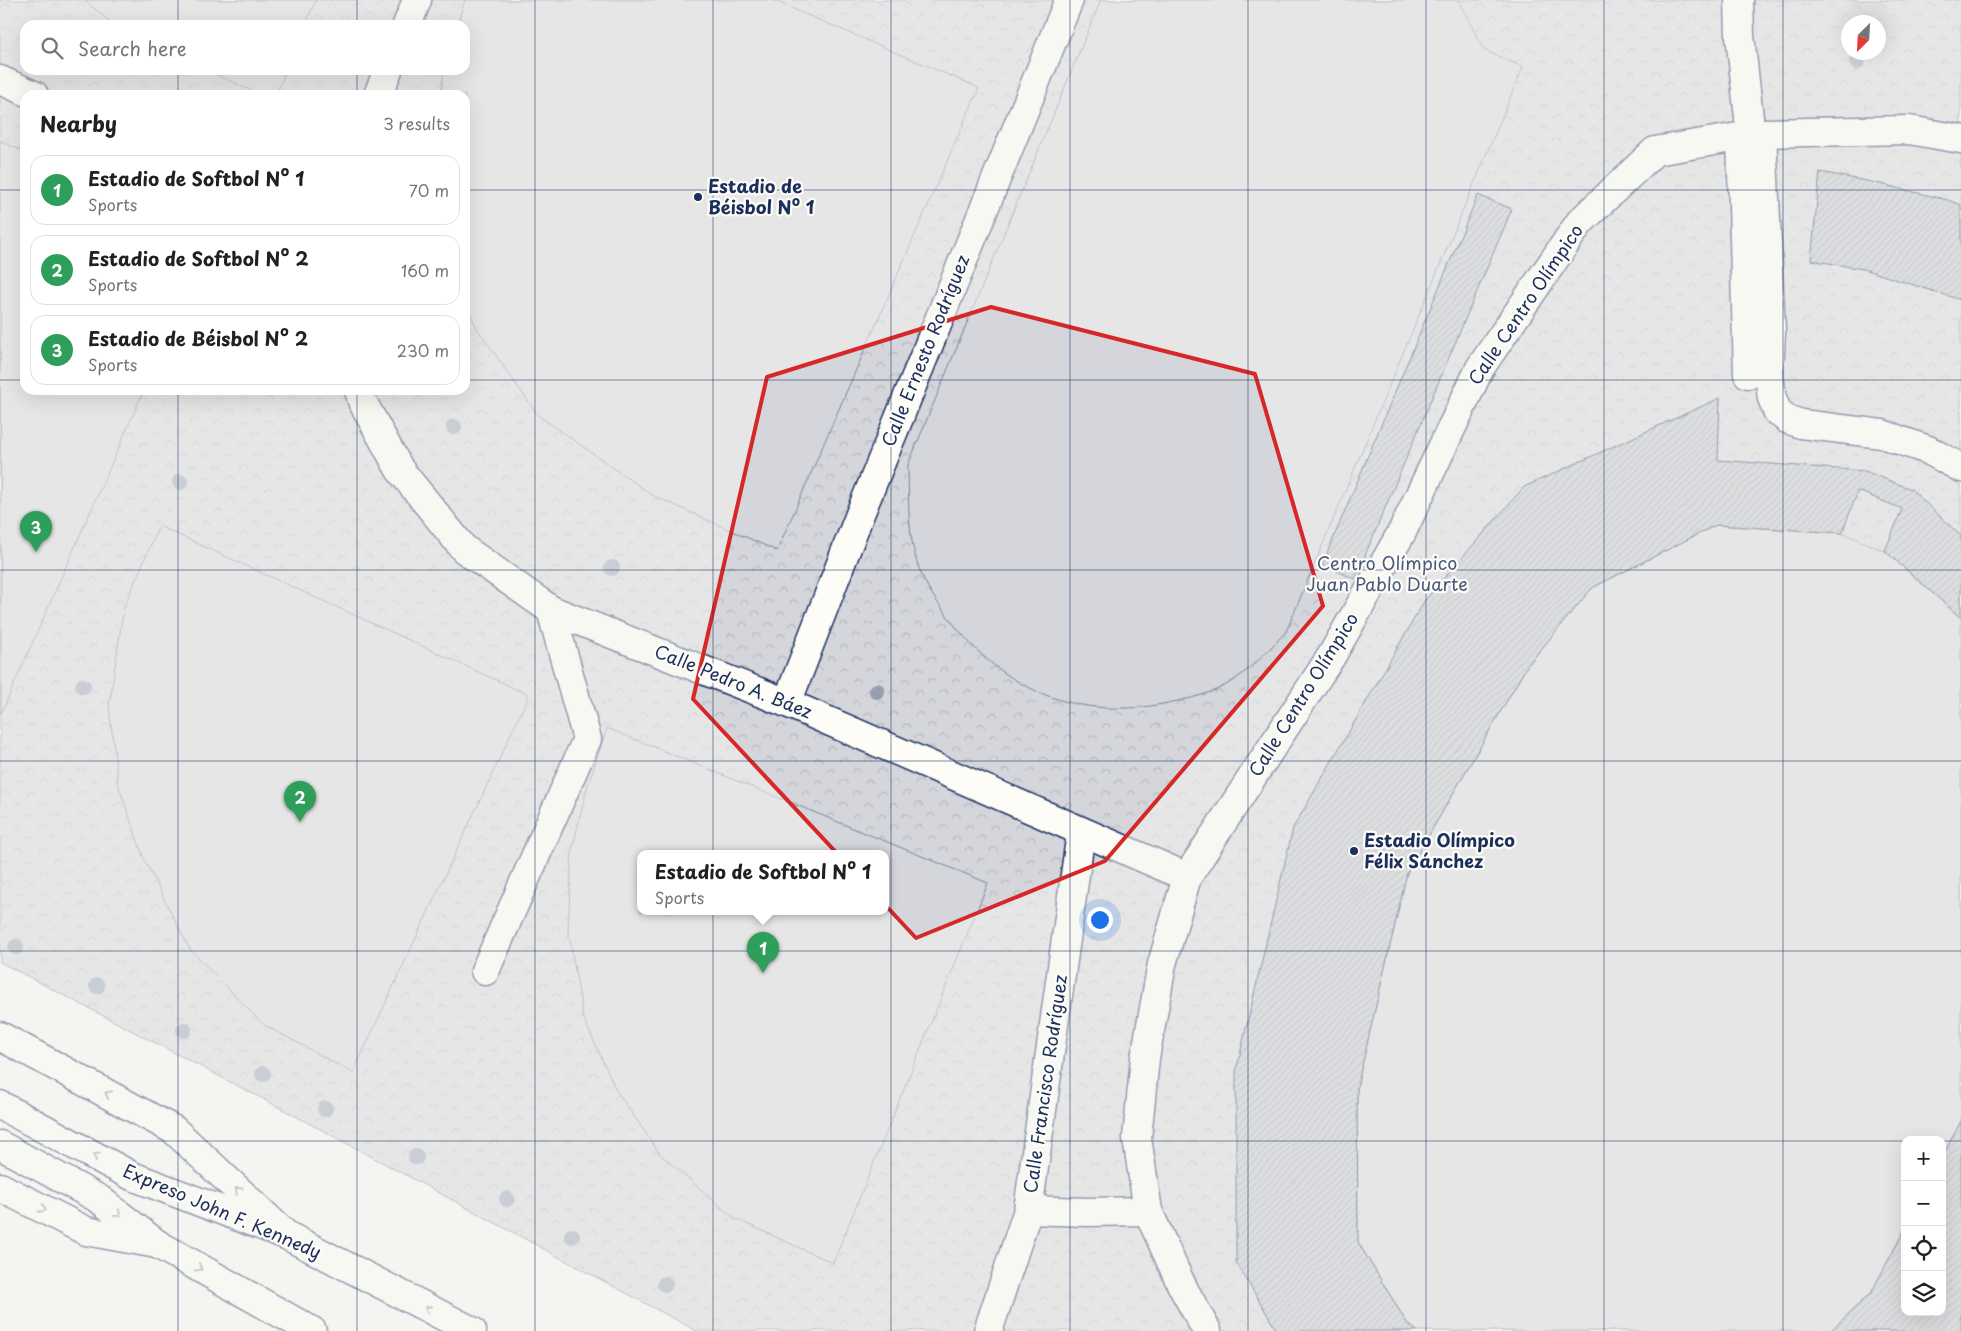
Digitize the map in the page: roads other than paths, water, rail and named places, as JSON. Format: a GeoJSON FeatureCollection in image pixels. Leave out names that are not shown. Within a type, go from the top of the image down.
{"type":"FeatureCollection","features":[{"type":"Feature","properties":{"kind":"main road"},"geometry":{"type":"LineString","coordinates":[[409,20],[417,0]]}},
{"type":"Feature","properties":{"kind":"main road","name":"Calle Ernesto Rodríguez"},"geometry":{"type":"LineString","coordinates":[[787,703],[860,514],[1069,0]]}},
{"type":"Feature","properties":{"kind":"main road"},"geometry":{"type":"LineString","coordinates":[[1738,0],[1740,36],[1771,332],[1769,374],[1772,398],[1777,411],[1788,419],[1801,424],[1882,434],[1928,450],[1961,468]]}},
{"type":"Feature","properties":{"kind":"main road"},"geometry":{"type":"LineString","coordinates":[[380,90],[386,75]]}},
{"type":"Feature","properties":{"kind":"main road"},"geometry":{"type":"LineString","coordinates":[[0,80],[23,90]]}},
{"type":"Feature","properties":{"kind":"main road","name":"Calle Centro Olímpico"},"geometry":{"type":"LineString","coordinates":[[1207,1331],[1182,1286],[1148,1210],[1137,1138],[1145,1058],[1162,964],[1187,877],[1332,655],[1402,532],[1480,368],[1580,222],[1655,151],[1751,136],[1909,130],[1961,139]]}},
{"type":"Feature","properties":{"kind":"main road"},"geometry":{"type":"LineString","coordinates":[[1748,374],[1751,136]]}},
{"type":"Feature","properties":{"kind":"main road","name":"Calle Pedro A. Báez"},"geometry":{"type":"LineString","coordinates":[[360,395],[400,470],[464,550],[551,610],[787,703],[1187,877]]}},
{"type":"Feature","properties":{"kind":"main road"},"geometry":{"type":"LineString","coordinates":[[485,971],[587,739],[551,610]]}},
{"type":"Feature","properties":{"kind":"main road","name":"Calle Francisco Rodríguez"},"geometry":{"type":"LineString","coordinates":[[988,1331],[1028,1210],[1081,832]]}},
{"type":"Feature","properties":{"kind":"main road"},"geometry":{"type":"LineString","coordinates":[[0,1036],[174,1130],[286,1235]]}},
{"type":"Feature","properties":{"kind":"main road","name":"Expreso John F. Kennedy"},"geometry":{"type":"LineString","coordinates":[[0,1105],[132,1176],[286,1235],[472,1331]]}},
{"type":"Feature","properties":{"kind":"main road"},"geometry":{"type":"LineString","coordinates":[[0,1145],[99,1199],[157,1244],[312,1331]]}},
{"type":"Feature","properties":{"kind":"main road"},"geometry":{"type":"LineString","coordinates":[[0,1187],[86,1231],[157,1244]]}},
{"type":"Feature","properties":{"kind":"main road"},"geometry":{"type":"LineString","coordinates":[[1028,1210],[1087,1212],[1148,1210]]}},
{"type":"Feature","properties":{"kind":"place","name":"Estadio de Béisbol Nº 1"},"geometry":{"type":"Point","coordinates":[698,197]}},
{"type":"Feature","properties":{"kind":"place","name":"Estadio de Béisbol Nº 2"},"geometry":{"type":"Point","coordinates":[36,552]}},
{"type":"Feature","properties":{"kind":"place","name":"Estadio de Softbol Nº 2"},"geometry":{"type":"Point","coordinates":[300,822]}},
{"type":"Feature","properties":{"kind":"place","name":"Estadio Olímpico Félix Sánchez"},"geometry":{"type":"Point","coordinates":[1354,851]}},
{"type":"Feature","properties":{"kind":"place","name":"Estadio de Softbol Nº 1"},"geometry":{"type":"Point","coordinates":[763,973]}},
{"type":"Feature","properties":{"kind":"park label","name":"Centro Olímpico Juan Pablo Duarte"},"geometry":{"type":"Point","coordinates":[1387,574]}}]}
